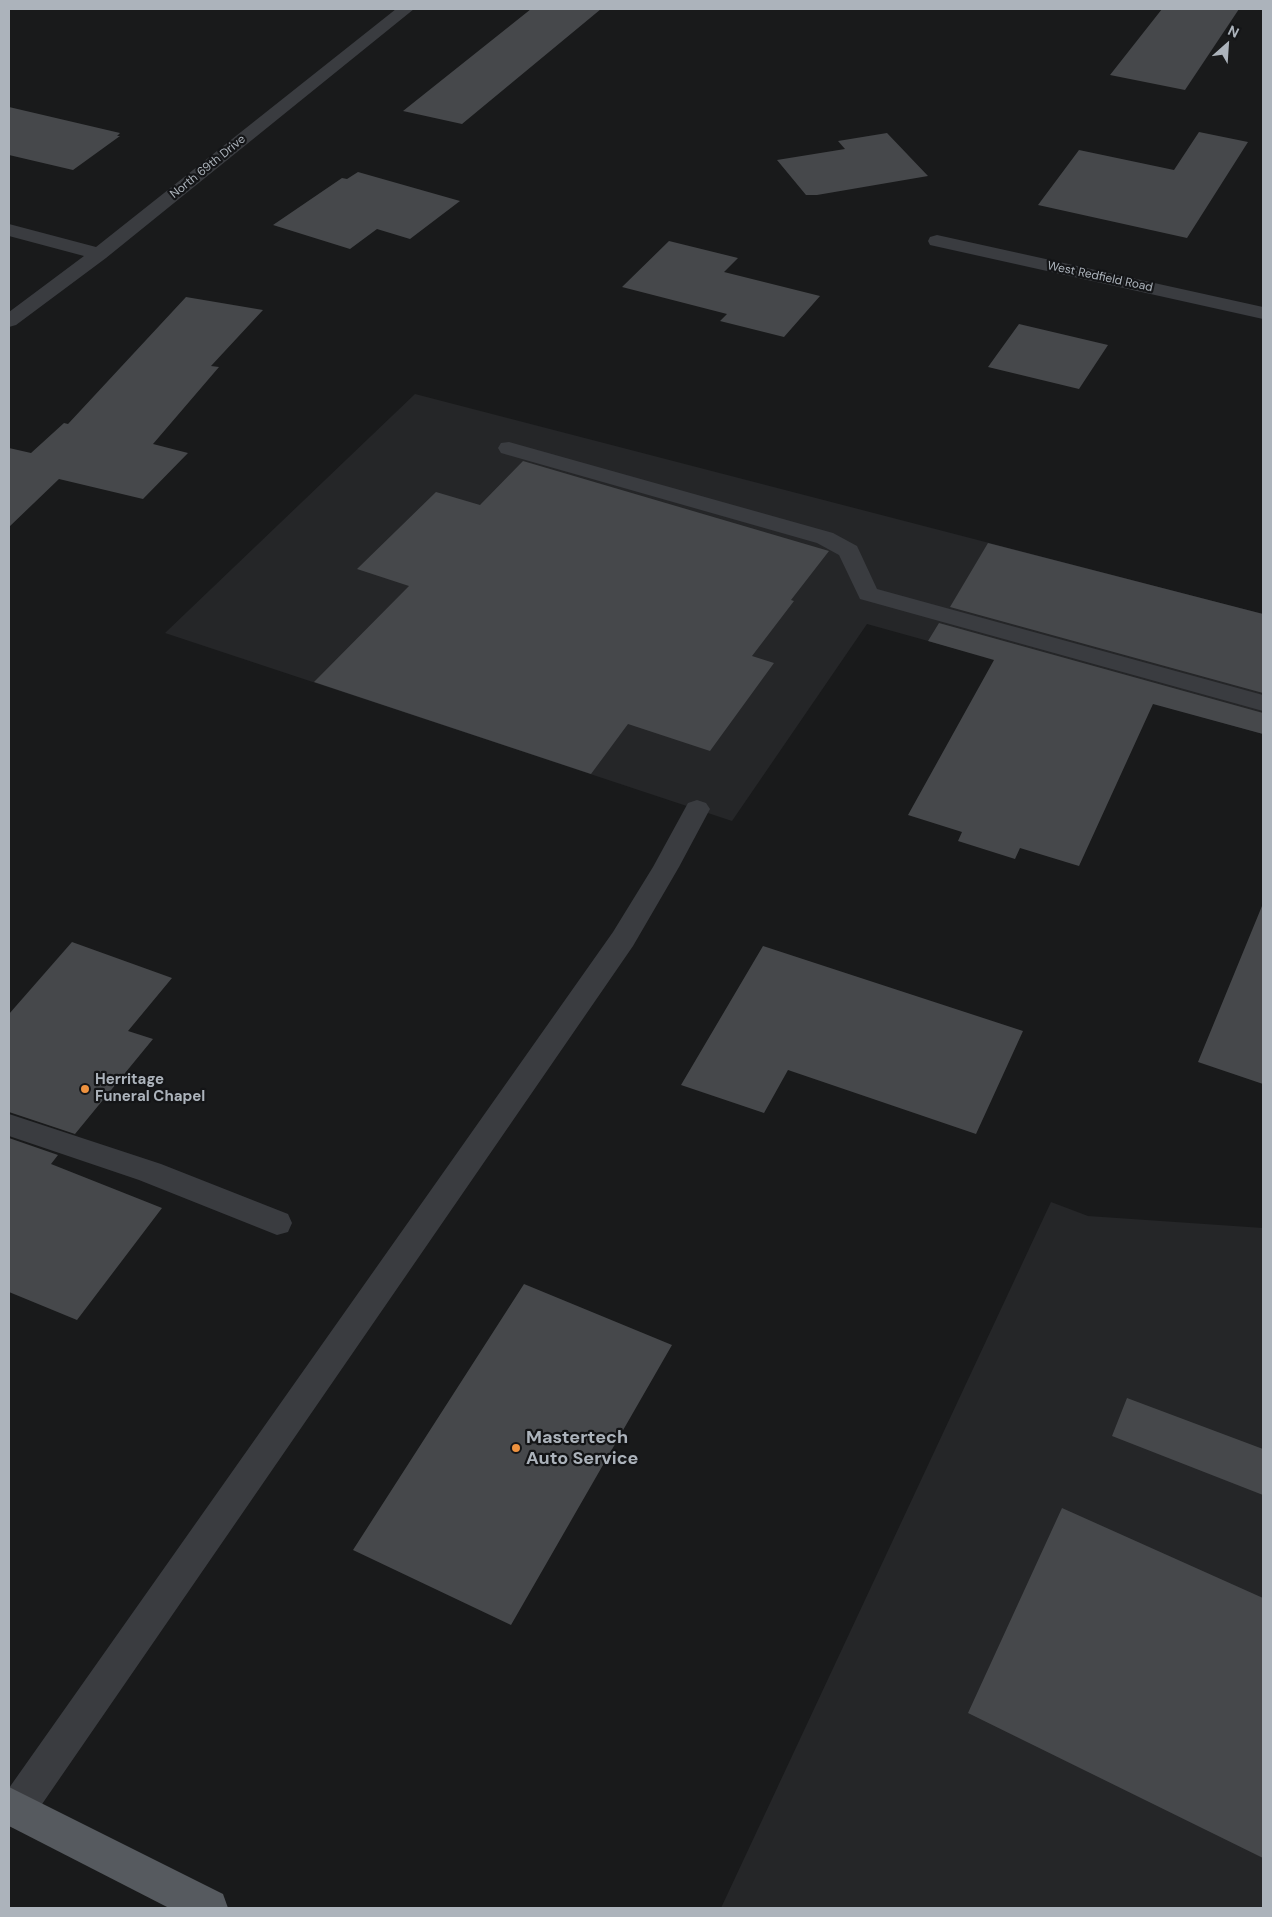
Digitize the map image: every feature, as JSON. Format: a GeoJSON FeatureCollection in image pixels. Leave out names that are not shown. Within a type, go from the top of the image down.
{"type":"FeatureCollection","features":[{"type":"Feature","properties":{"kind":"main road"},"geometry":{"type":"LineString","coordinates":[[12,1808],[208,1908]]}},
{"type":"Feature","properties":{"kind":"street","name":"North 69th Drive"},"geometry":{"type":"LineString","coordinates":[[9,321],[99,254],[406,9]]}},
{"type":"Feature","properties":{"kind":"street"},"geometry":{"type":"LineString","coordinates":[[9,230],[99,254]]}},
{"type":"Feature","properties":{"kind":"street","name":"West Redfield Road"},"geometry":{"type":"LineString","coordinates":[[937,241],[1263,313]]}},
{"type":"Feature","properties":{"kind":"street"},"geometry":{"type":"LineString","coordinates":[[509,448],[825,538],[849,550],[868,594],[1263,703]]}},
{"type":"Feature","properties":{"kind":"street"},"geometry":{"type":"LineString","coordinates":[[12,1808],[613,954],[666,867],[697,809]]}},
{"type":"Feature","properties":{"kind":"street"},"geometry":{"type":"LineString","coordinates":[[9,1125],[150,1172],[277,1223]]}},
{"type":"Feature","properties":{"kind":"shaded area"},"geometry":{"type":"Polygon","coordinates":[[[415,394],[1263,614],[1263,734],[867,624],[732,821],[165,633],[415,394]]]}},
{"type":"Feature","properties":{"kind":"shaded area"},"geometry":{"type":"Polygon","coordinates":[[[1051,1202],[1088,1216],[1263,1228],[1263,1908],[721,1908],[1051,1202]]]}},
{"type":"Feature","properties":{"kind":"building"},"geometry":{"type":"Polygon","coordinates":[[[531,9],[601,9],[462,124],[403,111],[531,9]]]}},
{"type":"Feature","properties":{"kind":"building"},"geometry":{"type":"Polygon","coordinates":[[[1162,9],[1239,9],[1185,90],[1110,75],[1162,9]]]}},
{"type":"Feature","properties":{"kind":"building"},"geometry":{"type":"Polygon","coordinates":[[[9,107],[120,133],[117,136],[120,136],[73,170],[9,155],[9,107]]]}},
{"type":"Feature","properties":{"kind":"building"},"geometry":{"type":"Polygon","coordinates":[[[1199,132],[1248,142],[1187,238],[1038,205],[1079,150],[1174,170],[1199,132]]]}},
{"type":"Feature","properties":{"kind":"building"},"geometry":{"type":"Polygon","coordinates":[[[887,133],[928,176],[817,195],[806,195],[777,160],[845,149],[838,141],[887,133]]]}},
{"type":"Feature","properties":{"kind":"building"},"geometry":{"type":"Polygon","coordinates":[[[358,172],[460,201],[410,239],[377,229],[350,249],[273,225],[342,178],[347,179],[358,172]]]}},
{"type":"Feature","properties":{"kind":"building"},"geometry":{"type":"Polygon","coordinates":[[[669,241],[738,258],[724,272],[820,296],[784,337],[720,321],[727,314],[622,287],[669,241]]]}},
{"type":"Feature","properties":{"kind":"building"},"geometry":{"type":"Polygon","coordinates":[[[186,297],[263,310],[211,366],[219,367],[153,444],[188,453],[143,499],[59,479],[9,527],[9,448],[31,453],[64,423],[68,424],[186,297]]]}},
{"type":"Feature","properties":{"kind":"building"},"geometry":{"type":"Polygon","coordinates":[[[1019,324],[1108,345],[1079,389],[988,367],[1019,324]]]}},
{"type":"Feature","properties":{"kind":"building"},"geometry":{"type":"Polygon","coordinates":[[[523,461],[829,551],[791,600],[794,601],[752,656],[774,663],[710,751],[628,724],[591,774],[314,682],[409,586],[357,569],[436,492],[480,505],[523,461]]]}},
{"type":"Feature","properties":{"kind":"building"},"geometry":{"type":"Polygon","coordinates":[[[988,543],[1263,614],[1263,693],[950,607],[988,543]]]}},
{"type":"Feature","properties":{"kind":"building"},"geometry":{"type":"Polygon","coordinates":[[[939,623],[1263,713],[1263,734],[1153,704],[1079,866],[1020,848],[1015,859],[958,841],[962,832],[908,815],[994,660],[928,641],[939,623]]]}},
{"type":"Feature","properties":{"kind":"building"},"geometry":{"type":"Polygon","coordinates":[[[1263,906],[1263,1084],[1198,1062],[1263,906]]]}},
{"type":"Feature","properties":{"kind":"building"},"geometry":{"type":"Polygon","coordinates":[[[72,942],[172,978],[128,1031],[153,1039],[75,1134],[9,1112],[9,1014],[72,942]]]}},
{"type":"Feature","properties":{"kind":"building"},"geometry":{"type":"Polygon","coordinates":[[[763,946],[1023,1031],[976,1134],[788,1070],[764,1113],[681,1085],[763,946]]]}},
{"type":"Feature","properties":{"kind":"building"},"geometry":{"type":"Polygon","coordinates":[[[9,1138],[58,1155],[51,1164],[162,1208],[77,1320],[9,1292],[9,1138]]]}},
{"type":"Feature","properties":{"kind":"building","name":"Mastertech Auto Service"},"geometry":{"type":"Polygon","coordinates":[[[524,1284],[672,1345],[511,1625],[353,1550],[524,1284]]]}},
{"type":"Feature","properties":{"kind":"building"},"geometry":{"type":"Polygon","coordinates":[[[1127,1398],[1263,1449],[1263,1495],[1112,1436],[1127,1398]]]}},
{"type":"Feature","properties":{"kind":"building"},"geometry":{"type":"Polygon","coordinates":[[[1062,1508],[1263,1598],[1263,1858],[968,1713],[1062,1508]]]}},
{"type":"Feature","properties":{"kind":"place","name":"Herritage Funeral Chapel"},"geometry":{"type":"Point","coordinates":[85,1089]}},
{"type":"Feature","properties":{"kind":"place","name":"Mastertech Auto Service"},"geometry":{"type":"Point","coordinates":[516,1448]}}]}
